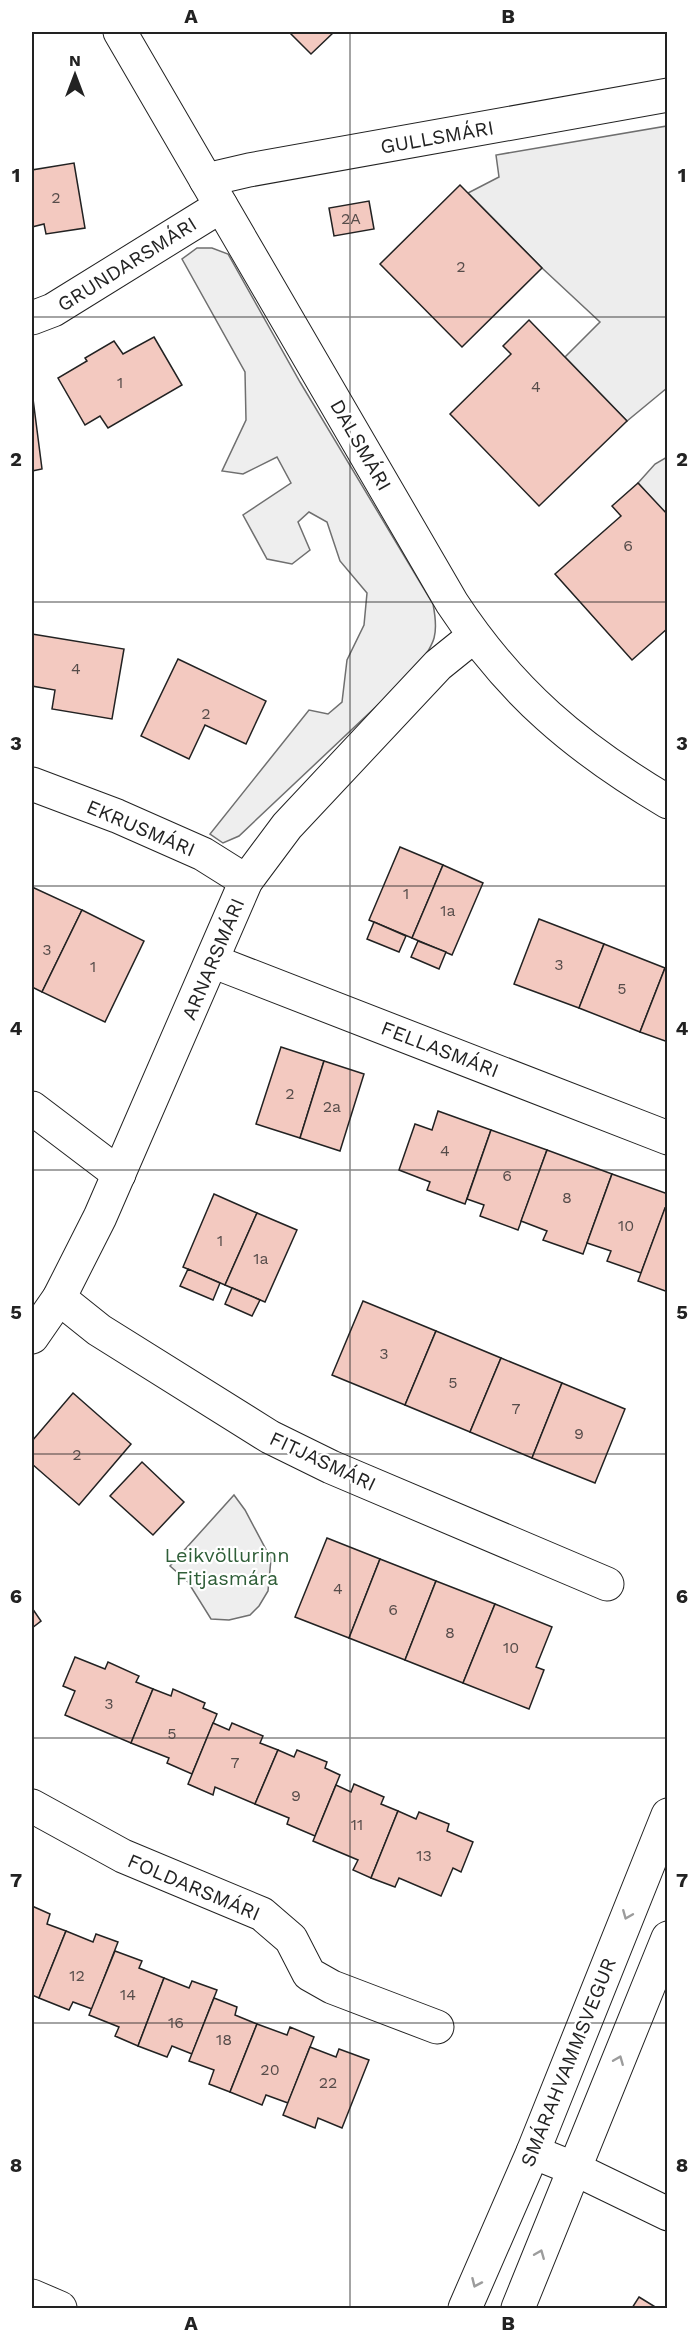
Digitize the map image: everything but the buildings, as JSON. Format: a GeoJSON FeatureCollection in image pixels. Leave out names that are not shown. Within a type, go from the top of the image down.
{"type":"FeatureCollection","features":[{"type":"Feature","properties":{"kind":"street","name":"DALSMÁRI"},"geometry":{"type":"LineString","coordinates":[[120,32],[452,603],[474,636],[505,675],[556,724],[617,772],[668,802]]}},
{"type":"Feature","properties":{"kind":"street","name":"GULLSMÁRI"},"geometry":{"type":"LineString","coordinates":[[213,193],[249,170],[668,95]]}},
{"type":"Feature","properties":{"kind":"street","name":"GRUNDARSMÁRI"},"geometry":{"type":"LineString","coordinates":[[32,318],[53,310],[213,193]]}},
{"type":"Feature","properties":{"kind":"street","name":"ARNARSMÁRI"},"geometry":{"type":"LineString","coordinates":[[32,1337],[59,1298],[100,1217],[246,881],[287,826],[438,665],[474,636]]}},
{"type":"Feature","properties":{"kind":"street","name":"EKRUSMÁRI"},"geometry":{"type":"LineString","coordinates":[[32,784],[117,816],[203,854],[246,881]]}},
{"type":"Feature","properties":{"kind":"street","name":"FELLASMÁRI"},"geometry":{"type":"LineString","coordinates":[[212,961],[668,1138]]}},
{"type":"Feature","properties":{"kind":"street"},"geometry":{"type":"LineString","coordinates":[[32,1108],[119,1174]]}},
{"type":"Feature","properties":{"kind":"street","name":"FITJASMÁRI"},"geometry":{"type":"LineString","coordinates":[[59,1298],[108,1336],[270,1437],[331,1467],[607,1584]]}},
{"type":"Feature","properties":{"kind":"street","name":"FOLDARSMÁRI"},"geometry":{"type":"LineString","coordinates":[[32,1806],[123,1856],[262,1914],[291,1939],[309,1974],[332,1987],[437,2027]]}},
{"type":"Feature","properties":{"kind":"street","name":"SMÁRAHVAMMSVEGUR"},"geometry":{"type":"LineString","coordinates":[[465,2308],[533,2152],[668,1815]]}},
{"type":"Feature","properties":{"kind":"street"},"geometry":{"type":"LineString","coordinates":[[518,2308],[668,1938]]}},
{"type":"Feature","properties":{"kind":"street"},"geometry":{"type":"LineString","coordinates":[[533,2152],[575,2169],[668,2214]]}},
{"type":"Feature","properties":{"kind":"street"},"geometry":{"type":"LineString","coordinates":[[32,2296],[60,2308]]}},
{"type":"Feature","properties":{"kind":"green space"},"geometry":{"type":"Polygon","coordinates":[[[197,248],[212,248],[228,254],[300,382],[433,604],[436,623],[432,644],[418,667],[239,836],[223,843],[210,834],[309,710],[328,714],[342,702],[347,660],[364,625],[367,593],[340,561],[327,522],[309,512],[298,522],[310,550],[292,564],[267,559],[243,515],[291,483],[277,457],[243,474],[222,471],[246,420],[245,372],[182,259],[197,248]]]}},
{"type":"Feature","properties":{"kind":"green space","name":"Leikvöllurinn Fitjasmára"},"geometry":{"type":"Polygon","coordinates":[[[234,1495],[245,1510],[271,1559],[268,1591],[250,1615],[229,1620],[211,1619],[188,1582],[170,1566],[234,1495]]]}},
{"type":"Feature","properties":{"kind":"shaded area"},"geometry":{"type":"Polygon","coordinates":[[[667,126],[667,388],[627,421],[565,357],[600,322],[542,268],[468,193],[499,177],[496,155],[667,126]]]}},
{"type":"Feature","properties":{"kind":"shaded area"},"geometry":{"type":"Polygon","coordinates":[[[667,457],[667,515],[638,483],[655,464],[667,457]]]}}]}
